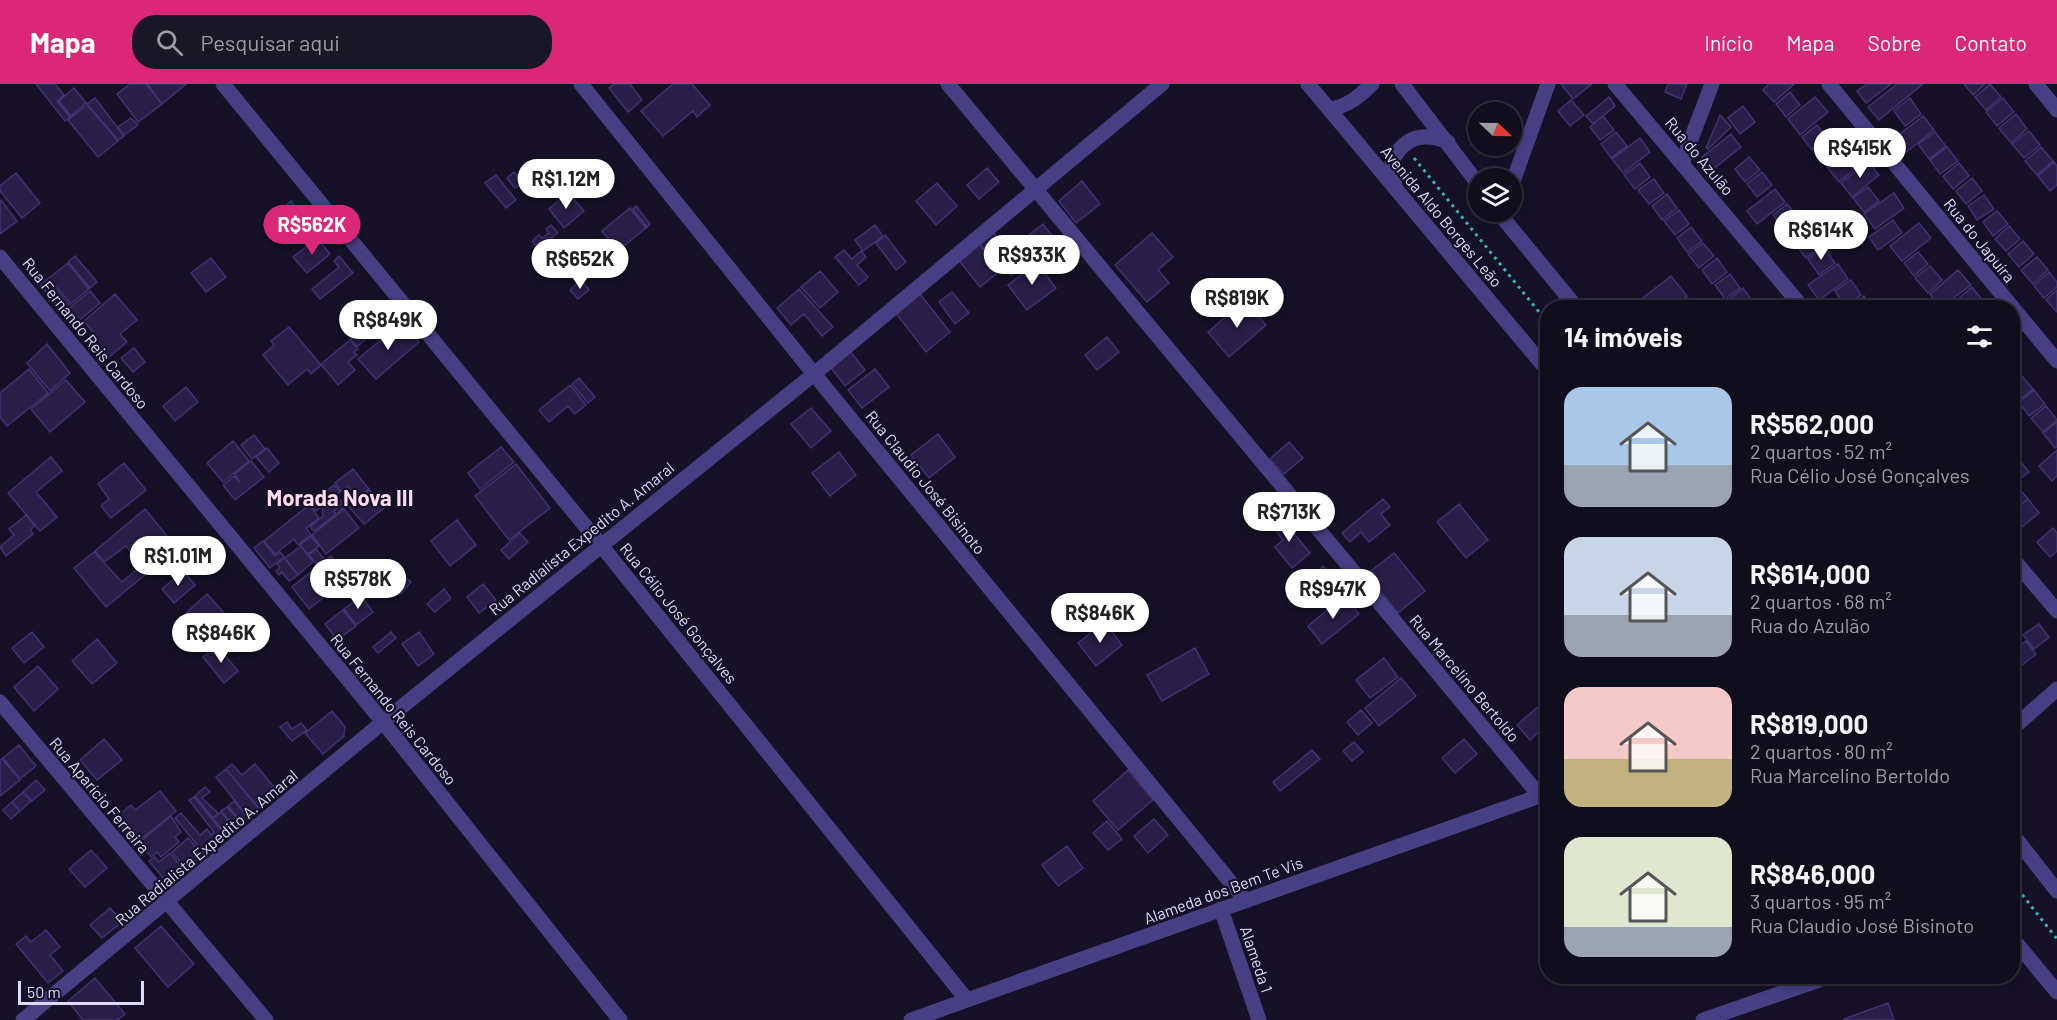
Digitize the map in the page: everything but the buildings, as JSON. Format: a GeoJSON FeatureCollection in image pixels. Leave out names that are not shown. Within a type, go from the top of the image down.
{"type":"FeatureCollection","features":[{"type":"Feature","properties":{"kind":"street","name":"Rua Célio José Gonçalves"},"geometry":{"type":"LineString","coordinates":[[223,84],[600,544],[967,1000]]}},
{"type":"Feature","properties":{"kind":"street","name":"Rua Claudio José Bisinoto"},"geometry":{"type":"LineString","coordinates":[[581,84],[814,374],[1246,900]]}},
{"type":"Feature","properties":{"kind":"street","name":"Rua Marcelino Bertoldo"},"geometry":{"type":"LineString","coordinates":[[948,84],[1540,789]]}},
{"type":"Feature","properties":{"kind":"street","name":"Rua Radialista Expedito A. Amaral"},"geometry":{"type":"LineString","coordinates":[[24,1020],[600,544],[814,374],[1162,84]]}},
{"type":"Feature","properties":{"kind":"street","name":"Avenida Aldo Borges Leão"},"geometry":{"type":"LineString","coordinates":[[1308,84],[1540,362]]}},
{"type":"Feature","properties":{"kind":"street"},"geometry":{"type":"LineString","coordinates":[[1329,109],[1340,108],[1372,84]]}},
{"type":"Feature","properties":{"kind":"street"},"geometry":{"type":"LineString","coordinates":[[1402,84],[1468,170]]}},
{"type":"Feature","properties":{"kind":"street"},"geometry":{"type":"LineString","coordinates":[[1518,168],[1548,84]]}},
{"type":"Feature","properties":{"kind":"street","name":"Rua do Azulão"},"geometry":{"type":"LineString","coordinates":[[1615,84],[1796,300]]}},
{"type":"Feature","properties":{"kind":"street"},"geometry":{"type":"LineString","coordinates":[[1682,163],[1712,84]]}},
{"type":"Feature","properties":{"kind":"street","name":"Rua do Japuíra"},"geometry":{"type":"LineString","coordinates":[[1829,84],[2006,300]]}},
{"type":"Feature","properties":{"kind":"street"},"geometry":{"type":"LineString","coordinates":[[2036,84],[2057,110]]}},
{"type":"Feature","properties":{"kind":"street"},"geometry":{"type":"LineString","coordinates":[[1395,188],[1392,161],[1407,141],[1420,136],[1434,136],[1448,142]]}},
{"type":"Feature","properties":{"kind":"street"},"geometry":{"type":"LineString","coordinates":[[1508,222],[1571,300]]}},
{"type":"Feature","properties":{"kind":"street","name":"Rua Fernando Reis Cardoso"},"geometry":{"type":"LineString","coordinates":[[0,257],[383,722],[620,1020]]}},
{"type":"Feature","properties":{"kind":"street","name":"Rua do Japuíra"},"geometry":{"type":"LineString","coordinates":[[2020,316],[2057,361]]}},
{"type":"Feature","properties":{"kind":"street"},"geometry":{"type":"LineString","coordinates":[[2020,567],[2057,611]]}},
{"type":"Feature","properties":{"kind":"street"},"geometry":{"type":"LineString","coordinates":[[2020,722],[2057,689]]}},
{"type":"Feature","properties":{"kind":"street","name":"Rua Aparício Ferreira"},"geometry":{"type":"LineString","coordinates":[[0,702],[266,1020]]}},
{"type":"Feature","properties":{"kind":"street","name":"Alameda dos Bem Te Vis"},"geometry":{"type":"LineString","coordinates":[[911,1020],[1540,795]]}},
{"type":"Feature","properties":{"kind":"street"},"geometry":{"type":"LineString","coordinates":[[2020,845],[2057,891]]}},
{"type":"Feature","properties":{"kind":"street","name":"Alameda 1"},"geometry":{"type":"LineString","coordinates":[[1221,909],[1259,1020]]}},
{"type":"Feature","properties":{"kind":"street"},"geometry":{"type":"LineString","coordinates":[[2020,947],[2057,992]]}},
{"type":"Feature","properties":{"kind":"street"},"geometry":{"type":"LineString","coordinates":[[1703,1020],[1808,984]]}},
{"type":"Feature","properties":{"kind":"path"},"geometry":{"type":"LineString","coordinates":[[1414,158],[1540,313]]}},
{"type":"Feature","properties":{"kind":"path"},"geometry":{"type":"LineString","coordinates":[[2020,891],[2057,939]]}},
{"type":"Feature","properties":{"kind":"district","name":"Morada Nova III"},"geometry":{"type":"Point","coordinates":[340,497]}}]}
